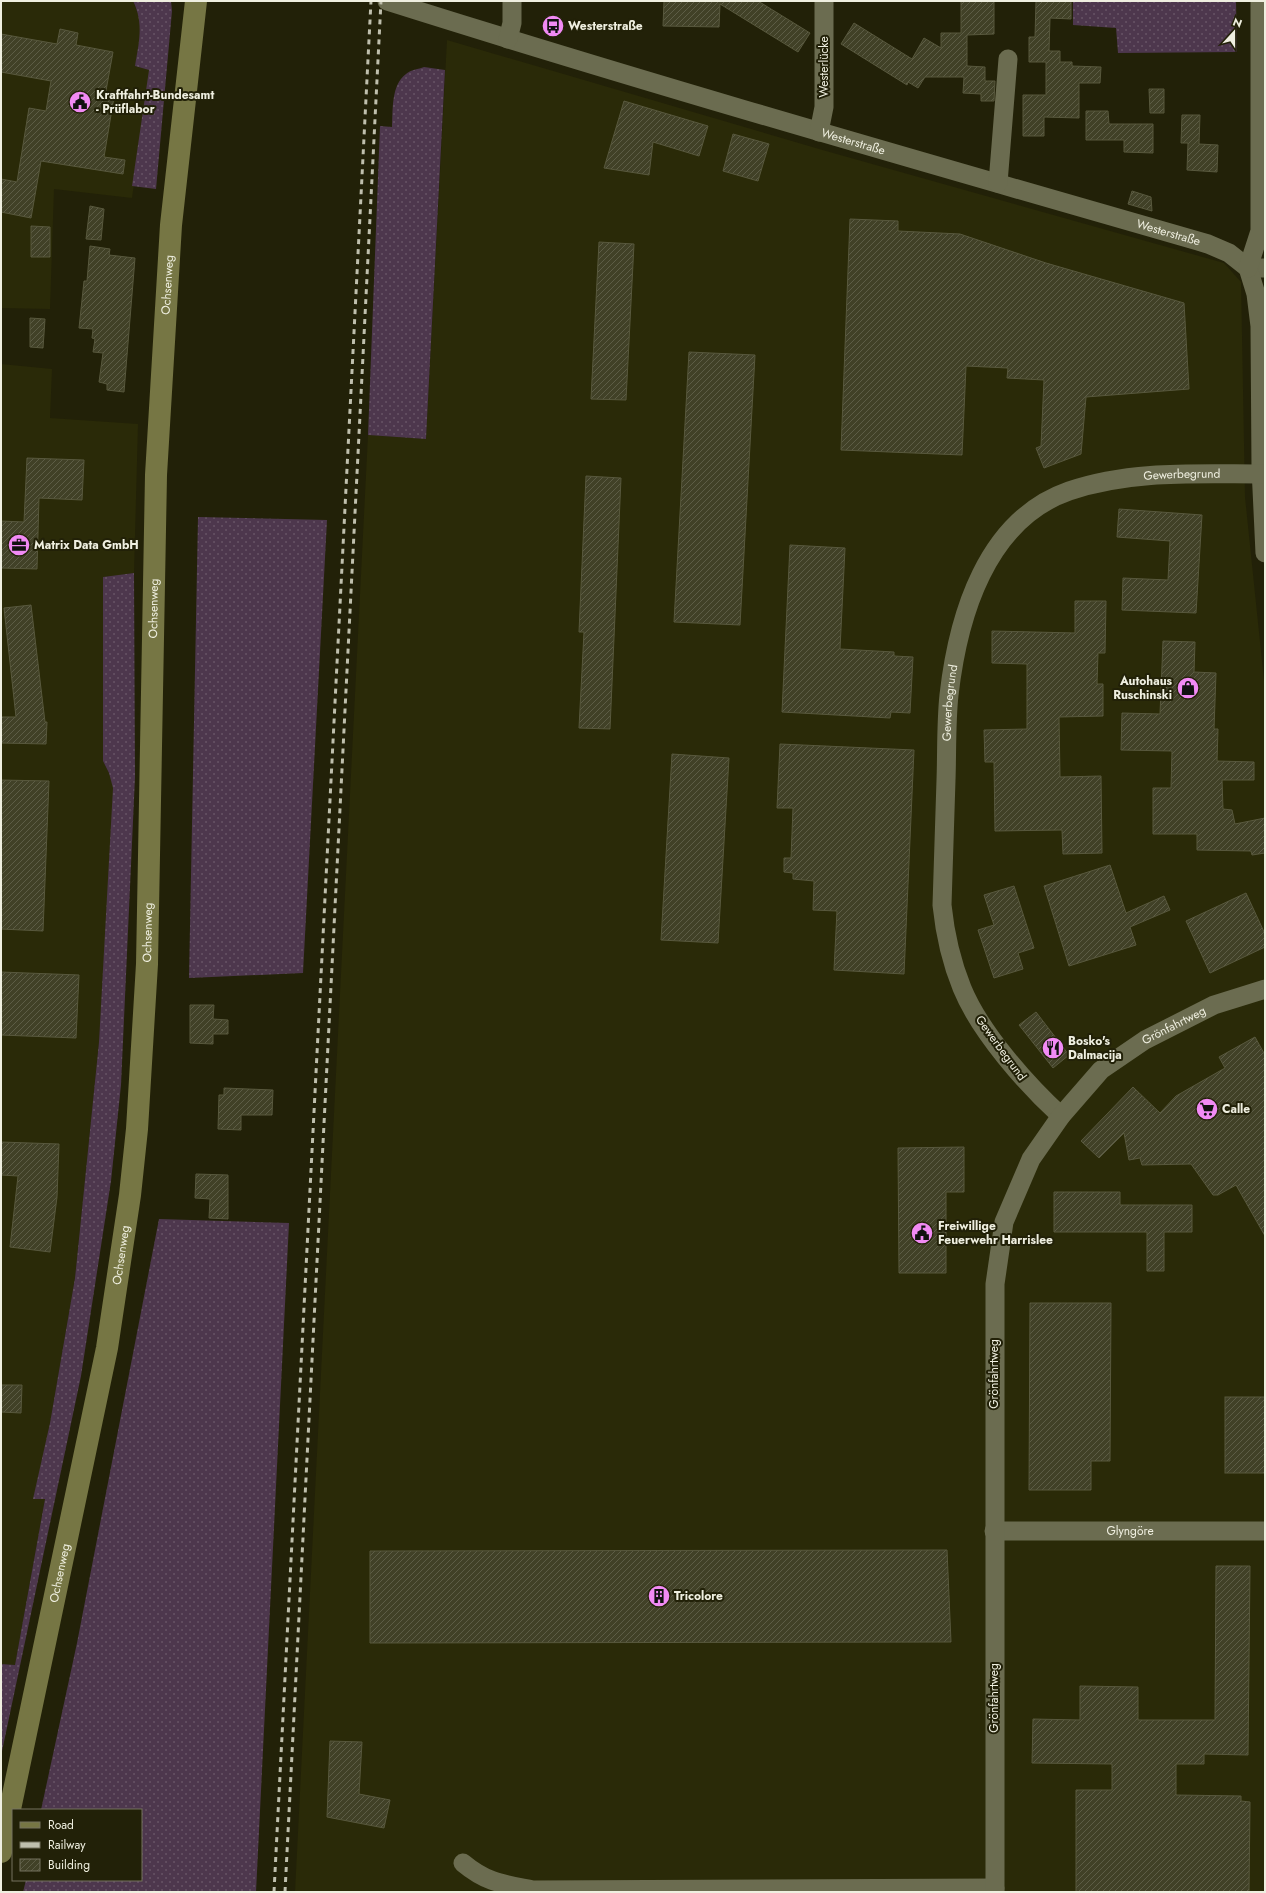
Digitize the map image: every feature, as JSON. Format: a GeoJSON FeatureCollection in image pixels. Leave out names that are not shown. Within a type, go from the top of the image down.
{"type":"FeatureCollection","features":[{"type":"Feature","properties":{"kind":"main road","name":"Ochsenweg"},"geometry":{"type":"LineString","coordinates":[[1,1852],[107,1348],[130,1195],[137,1129],[147,964],[156,475],[171,225],[196,1]]}},
{"type":"Feature","properties":{"kind":"street","name":"Westerstraße"},"geometry":{"type":"LineString","coordinates":[[387,1],[818,132],[1208,244],[1229,253],[1256,268]]}},
{"type":"Feature","properties":{"kind":"street"},"geometry":{"type":"LineString","coordinates":[[508,39],[512,23],[512,1]]}},
{"type":"Feature","properties":{"kind":"street","name":"Westerlücke"},"geometry":{"type":"LineString","coordinates":[[818,132],[824,107],[824,1]]}},
{"type":"Feature","properties":{"kind":"street"},"geometry":{"type":"LineString","coordinates":[[1260,1],[1260,231],[1256,268],[1256,294],[1260,326],[1261,474],[1265,553]]}},
{"type":"Feature","properties":{"kind":"street"},"geometry":{"type":"LineString","coordinates":[[998,183],[1008,59]]}},
{"type":"Feature","properties":{"kind":"street","name":"Gewerbegrund"},"geometry":{"type":"LineString","coordinates":[[1061,1116],[1031,1089],[980,1021],[963,990],[946,935],[942,905],[949,697],[959,637],[977,583],[992,554],[1012,527],[1024,516],[1048,501],[1069,491],[1115,480],[1170,474],[1261,474]]}},
{"type":"Feature","properties":{"kind":"street","name":"Grönfahrtweg"},"geometry":{"type":"LineString","coordinates":[[995,1890],[995,1284],[1004,1222],[1031,1159],[1061,1116],[1101,1070],[1145,1040],[1214,1005],[1265,989]]}},
{"type":"Feature","properties":{"kind":"street","name":"Glyngöre"},"geometry":{"type":"LineString","coordinates":[[994,1530],[1265,1531]]}},
{"type":"Feature","properties":{"kind":"street"},"geometry":{"type":"LineString","coordinates":[[463,1863],[477,1875],[497,1883],[533,1890],[995,1890]]}},
{"type":"Feature","properties":{"kind":"shaded area"},"geometry":{"type":"Polygon","coordinates":[[[1,1],[133,1],[140,20],[141,33],[135,66],[150,70],[132,198],[54,189],[50,309],[1,308],[1,1]]]}},
{"type":"Feature","properties":{"kind":"shaded area"},"geometry":{"type":"Polygon","coordinates":[[[133,1],[171,1],[172,11],[156,189],[132,186],[149,70],[135,66],[140,25],[139,17],[133,1]]]}},
{"type":"Feature","properties":{"kind":"shaded area"},"geometry":{"type":"Polygon","coordinates":[[[1073,1],[1236,1],[1237,52],[1118,53],[1116,28],[1073,25],[1073,1]]]}},
{"type":"Feature","properties":{"kind":"shaded area"},"geometry":{"type":"Polygon","coordinates":[[[447,40],[826,151],[1224,263],[1241,282],[1245,497],[1265,690],[1265,1892],[295,1892],[368,435],[426,439],[447,40]]]}},
{"type":"Feature","properties":{"kind":"shaded area"},"geometry":{"type":"Polygon","coordinates":[[[424,67],[445,70],[426,439],[368,435],[380,126],[392,127],[395,91],[401,79],[406,74],[424,67]]]}},
{"type":"Feature","properties":{"kind":"shaded area"},"geometry":{"type":"Polygon","coordinates":[[[1,364],[52,369],[50,418],[138,424],[134,573],[104,577],[103,761],[114,788],[99,1042],[75,1278],[50,1423],[34,1499],[45,1499],[15,1665],[1,1664],[1,364]]]}},
{"type":"Feature","properties":{"kind":"shaded area"},"geometry":{"type":"Polygon","coordinates":[[[198,517],[327,520],[303,973],[189,978],[198,517]]]}},
{"type":"Feature","properties":{"kind":"shaded area"},"geometry":{"type":"Polygon","coordinates":[[[134,573],[135,777],[121,1085],[111,1181],[81,1376],[1,1756],[1,1664],[15,1665],[45,1499],[33,1499],[50,1423],[75,1278],[99,1042],[113,788],[109,773],[103,761],[103,577],[134,573]]]}},
{"type":"Feature","properties":{"kind":"shaded area"},"geometry":{"type":"Polygon","coordinates":[[[159,1219],[289,1223],[256,1892],[23,1892],[26,1881],[142,1881],[142,1809],[41,1809],[77,1643],[159,1219]]]}},
{"type":"Feature","properties":{"kind":"building"},"geometry":{"type":"Polygon","coordinates":[[[664,1],[758,1],[810,33],[798,52],[720,4],[719,27],[663,26],[664,1]]]}},
{"type":"Feature","properties":{"kind":"building"},"geometry":{"type":"Polygon","coordinates":[[[961,1],[994,1],[994,34],[967,35],[967,66],[985,67],[985,81],[995,81],[994,101],[981,101],[981,94],[963,93],[964,77],[925,77],[918,88],[908,82],[907,85],[841,44],[854,23],[912,59],[924,38],[941,48],[941,33],[961,33],[961,1]]]}},
{"type":"Feature","properties":{"kind":"building"},"geometry":{"type":"Polygon","coordinates":[[[1036,1],[1071,1],[1071,19],[1050,18],[1049,51],[1060,51],[1060,62],[1072,62],[1072,66],[1101,67],[1100,83],[1079,83],[1079,118],[1044,117],[1044,136],[1023,136],[1023,95],[1046,95],[1046,62],[1029,62],[1029,37],[1035,37],[1036,1]]]}},
{"type":"Feature","properties":{"kind":"building","name":"Kraftfahrt-Bundesamt - Prüflabor"},"geometry":{"type":"Polygon","coordinates":[[[60,29],[78,33],[76,45],[113,52],[105,96],[114,97],[104,157],[125,160],[123,174],[41,161],[31,218],[1,212],[1,179],[17,182],[29,108],[46,111],[51,81],[1,72],[1,34],[57,44],[60,29]]]}},
{"type":"Feature","properties":{"kind":"building"},"geometry":{"type":"Polygon","coordinates":[[[1149,89],[1164,89],[1164,113],[1150,113],[1149,89]]]}},
{"type":"Feature","properties":{"kind":"building"},"geometry":{"type":"Polygon","coordinates":[[[624,101],[708,126],[699,156],[653,142],[649,175],[604,168],[624,101]]]}},
{"type":"Feature","properties":{"kind":"building"},"geometry":{"type":"Polygon","coordinates":[[[1086,111],[1108,111],[1109,124],[1153,124],[1153,153],[1124,152],[1124,140],[1086,140],[1086,111]]]}},
{"type":"Feature","properties":{"kind":"building"},"geometry":{"type":"Polygon","coordinates":[[[1182,115],[1200,115],[1199,144],[1218,145],[1217,172],[1187,170],[1188,143],[1181,143],[1182,115]]]}},
{"type":"Feature","properties":{"kind":"building"},"geometry":{"type":"Polygon","coordinates":[[[733,134],[769,144],[758,181],[723,171],[733,134]]]}},
{"type":"Feature","properties":{"kind":"building"},"geometry":{"type":"Polygon","coordinates":[[[1132,191],[1151,197],[1152,211],[1128,204],[1132,191]]]}},
{"type":"Feature","properties":{"kind":"building"},"geometry":{"type":"Polygon","coordinates":[[[90,206],[104,209],[101,240],[86,239],[90,206]]]}},
{"type":"Feature","properties":{"kind":"building"},"geometry":{"type":"Polygon","coordinates":[[[850,219],[898,221],[898,231],[960,234],[1046,263],[1184,303],[1189,389],[1086,397],[1081,454],[1044,468],[1036,448],[1041,446],[1044,380],[1007,378],[1008,368],[966,366],[962,455],[841,450],[850,219]]]}},
{"type":"Feature","properties":{"kind":"building"},"geometry":{"type":"Polygon","coordinates":[[[31,226],[50,227],[50,257],[31,257],[31,226]]]}},
{"type":"Feature","properties":{"kind":"building"},"geometry":{"type":"Polygon","coordinates":[[[599,242],[634,244],[626,400],[591,399],[599,242]]]}},
{"type":"Feature","properties":{"kind":"building"},"geometry":{"type":"Polygon","coordinates":[[[90,246],[110,249],[109,255],[135,258],[124,392],[107,390],[107,384],[99,382],[103,353],[93,352],[95,339],[92,338],[93,329],[79,328],[84,281],[87,281],[90,246]]]}},
{"type":"Feature","properties":{"kind":"building"},"geometry":{"type":"Polygon","coordinates":[[[30,318],[45,319],[43,348],[30,347],[30,318]]]}},
{"type":"Feature","properties":{"kind":"building"},"geometry":{"type":"Polygon","coordinates":[[[689,352],[755,355],[740,625],[674,622],[689,352]]]}},
{"type":"Feature","properties":{"kind":"building"},"geometry":{"type":"Polygon","coordinates":[[[27,458],[84,460],[82,500],[39,498],[37,569],[1,568],[1,521],[24,522],[27,458]]]}},
{"type":"Feature","properties":{"kind":"building"},"geometry":{"type":"Polygon","coordinates":[[[586,476],[621,478],[610,729],[579,728],[584,632],[579,632],[586,476]]]}},
{"type":"Feature","properties":{"kind":"building"},"geometry":{"type":"Polygon","coordinates":[[[1119,509],[1202,515],[1196,613],[1122,610],[1123,578],[1168,580],[1170,541],[1117,537],[1119,509]]]}},
{"type":"Feature","properties":{"kind":"building"},"geometry":{"type":"Polygon","coordinates":[[[790,545],[845,548],[840,649],[894,652],[894,656],[913,657],[910,713],[891,712],[890,718],[782,712],[790,545]]]}},
{"type":"Feature","properties":{"kind":"building"},"geometry":{"type":"Polygon","coordinates":[[[1075,601],[1106,601],[1105,653],[1098,653],[1097,684],[1103,684],[1103,716],[1059,717],[1060,777],[1101,776],[1102,853],[1063,854],[1062,830],[995,831],[994,762],[985,762],[984,730],[1027,729],[1027,664],[992,663],[992,631],[1075,633],[1075,601]]]}},
{"type":"Feature","properties":{"kind":"building"},"geometry":{"type":"Polygon","coordinates":[[[31,605],[45,722],[47,722],[46,744],[1,743],[1,717],[16,717],[4,608],[31,605]]]}},
{"type":"Feature","properties":{"kind":"building"},"geometry":{"type":"Polygon","coordinates":[[[1163,641],[1195,642],[1194,672],[1216,673],[1214,729],[1218,729],[1217,761],[1254,762],[1254,780],[1222,780],[1223,809],[1232,810],[1235,824],[1265,818],[1265,853],[1252,855],[1251,851],[1197,850],[1197,834],[1153,834],[1153,788],[1171,788],[1172,751],[1121,750],[1122,713],[1160,714],[1163,641]]]}},
{"type":"Feature","properties":{"kind":"building"},"geometry":{"type":"Polygon","coordinates":[[[780,744],[914,750],[904,974],[834,970],[837,911],[813,910],[814,881],[793,879],[793,873],[784,872],[784,858],[791,858],[793,808],[777,808],[780,744]]]}},
{"type":"Feature","properties":{"kind":"building"},"geometry":{"type":"Polygon","coordinates":[[[672,754],[729,758],[718,943],[661,940],[672,754]]]}},
{"type":"Feature","properties":{"kind":"building"},"geometry":{"type":"Polygon","coordinates":[[[1,780],[49,781],[43,931],[1,929],[1,780]]]}},
{"type":"Feature","properties":{"kind":"building"},"geometry":{"type":"Polygon","coordinates":[[[1110,865],[1126,913],[1164,896],[1170,910],[1130,927],[1136,945],[1069,966],[1044,886],[1110,865]]]}},
{"type":"Feature","properties":{"kind":"building"},"geometry":{"type":"Polygon","coordinates":[[[1014,886],[1034,948],[1018,953],[1023,969],[994,978],[978,930],[994,925],[984,895],[1014,886]]]}},
{"type":"Feature","properties":{"kind":"building"},"geometry":{"type":"Polygon","coordinates":[[[1246,893],[1265,934],[1265,947],[1210,973],[1186,921],[1246,893]]]}},
{"type":"Feature","properties":{"kind":"building"},"geometry":{"type":"Polygon","coordinates":[[[1,972],[79,975],[76,1038],[1,1035],[1,972]]]}},
{"type":"Feature","properties":{"kind":"building"},"geometry":{"type":"Polygon","coordinates":[[[190,1005],[214,1005],[213,1019],[228,1020],[228,1034],[213,1034],[213,1044],[190,1043],[190,1005]]]}},
{"type":"Feature","properties":{"kind":"building"},"geometry":{"type":"Polygon","coordinates":[[[1036,1012],[1069,1055],[1053,1068],[1019,1025],[1036,1012]]]}},
{"type":"Feature","properties":{"kind":"building"},"geometry":{"type":"Polygon","coordinates":[[[1255,1037],[1265,1055],[1265,1236],[1236,1185],[1218,1195],[1213,1195],[1191,1164],[1142,1165],[1140,1158],[1129,1160],[1124,1133],[1099,1158],[1081,1141],[1133,1087],[1160,1113],[1176,1096],[1225,1068],[1219,1057],[1255,1037]]]}},
{"type":"Feature","properties":{"kind":"building"},"geometry":{"type":"Polygon","coordinates":[[[224,1088],[273,1090],[272,1115],[241,1115],[241,1130],[218,1129],[219,1095],[224,1095],[224,1088]]]}},
{"type":"Feature","properties":{"kind":"building"},"geometry":{"type":"Polygon","coordinates":[[[1,1142],[59,1144],[57,1197],[50,1252],[10,1247],[18,1176],[1,1175],[1,1142]]]}},
{"type":"Feature","properties":{"kind":"building","name":"Freiwillige Feuerwehr Harrislee"},"geometry":{"type":"Polygon","coordinates":[[[964,1147],[964,1192],[946,1192],[946,1273],[899,1273],[898,1148],[964,1147]]]}},
{"type":"Feature","properties":{"kind":"building"},"geometry":{"type":"Polygon","coordinates":[[[196,1174],[228,1175],[228,1219],[209,1218],[210,1199],[195,1198],[196,1174]]]}},
{"type":"Feature","properties":{"kind":"building"},"geometry":{"type":"Polygon","coordinates":[[[1054,1192],[1120,1192],[1120,1205],[1192,1205],[1192,1232],[1164,1232],[1164,1271],[1147,1271],[1147,1232],[1054,1232],[1054,1192]]]}},
{"type":"Feature","properties":{"kind":"building"},"geometry":{"type":"Polygon","coordinates":[[[1030,1303],[1111,1303],[1110,1461],[1091,1461],[1091,1490],[1029,1490],[1030,1303]]]}},
{"type":"Feature","properties":{"kind":"building"},"geometry":{"type":"Polygon","coordinates":[[[1,1385],[22,1385],[21,1413],[1,1412],[1,1385]]]}},
{"type":"Feature","properties":{"kind":"building"},"geometry":{"type":"Polygon","coordinates":[[[1225,1397],[1265,1397],[1265,1473],[1225,1473],[1225,1397]]]}},
{"type":"Feature","properties":{"kind":"building","name":"Tricolore"},"geometry":{"type":"Polygon","coordinates":[[[947,1550],[951,1642],[370,1643],[370,1551],[947,1550]]]}},
{"type":"Feature","properties":{"kind":"building"},"geometry":{"type":"Polygon","coordinates":[[[1216,1566],[1250,1566],[1248,1755],[1204,1754],[1204,1764],[1176,1764],[1176,1795],[1241,1796],[1241,1801],[1250,1802],[1249,1892],[1076,1892],[1076,1790],[1112,1790],[1112,1764],[1032,1763],[1033,1719],[1080,1720],[1080,1686],[1138,1687],[1138,1720],[1215,1720],[1216,1566]]]}},
{"type":"Feature","properties":{"kind":"building"},"geometry":{"type":"Polygon","coordinates":[[[330,1741],[362,1742],[359,1794],[390,1800],[384,1828],[327,1817],[330,1741]]]}},
{"type":"Feature","properties":{"kind":"railway"},"geometry":{"type":"LineString","coordinates":[[274,1892],[371,1]]}},
{"type":"Feature","properties":{"kind":"railway"},"geometry":{"type":"LineString","coordinates":[[285,1892],[381,1]]}},
{"type":"Feature","properties":{"kind":"place","name":"Westerstraße"},"geometry":{"type":"Point","coordinates":[553,26]}},
{"type":"Feature","properties":{"kind":"place","name":"Kraftfahrt-Bundesamt - Prüflabor"},"geometry":{"type":"Point","coordinates":[80,102]}},
{"type":"Feature","properties":{"kind":"place","name":"Matrix Data GmbH"},"geometry":{"type":"Point","coordinates":[19,545]}},
{"type":"Feature","properties":{"kind":"place","name":"Autohaus Ruschinski"},"geometry":{"type":"Point","coordinates":[1188,688]}},
{"type":"Feature","properties":{"kind":"place","name":"Bosko's Dalmacija"},"geometry":{"type":"Point","coordinates":[1053,1048]}},
{"type":"Feature","properties":{"kind":"place","name":"Calle"},"geometry":{"type":"Point","coordinates":[1207,1109]}},
{"type":"Feature","properties":{"kind":"place","name":"Freiwillige Feuerwehr Harrislee"},"geometry":{"type":"Point","coordinates":[922,1233]}},
{"type":"Feature","properties":{"kind":"place","name":"Tricolore"},"geometry":{"type":"Point","coordinates":[659,1596]}}]}
